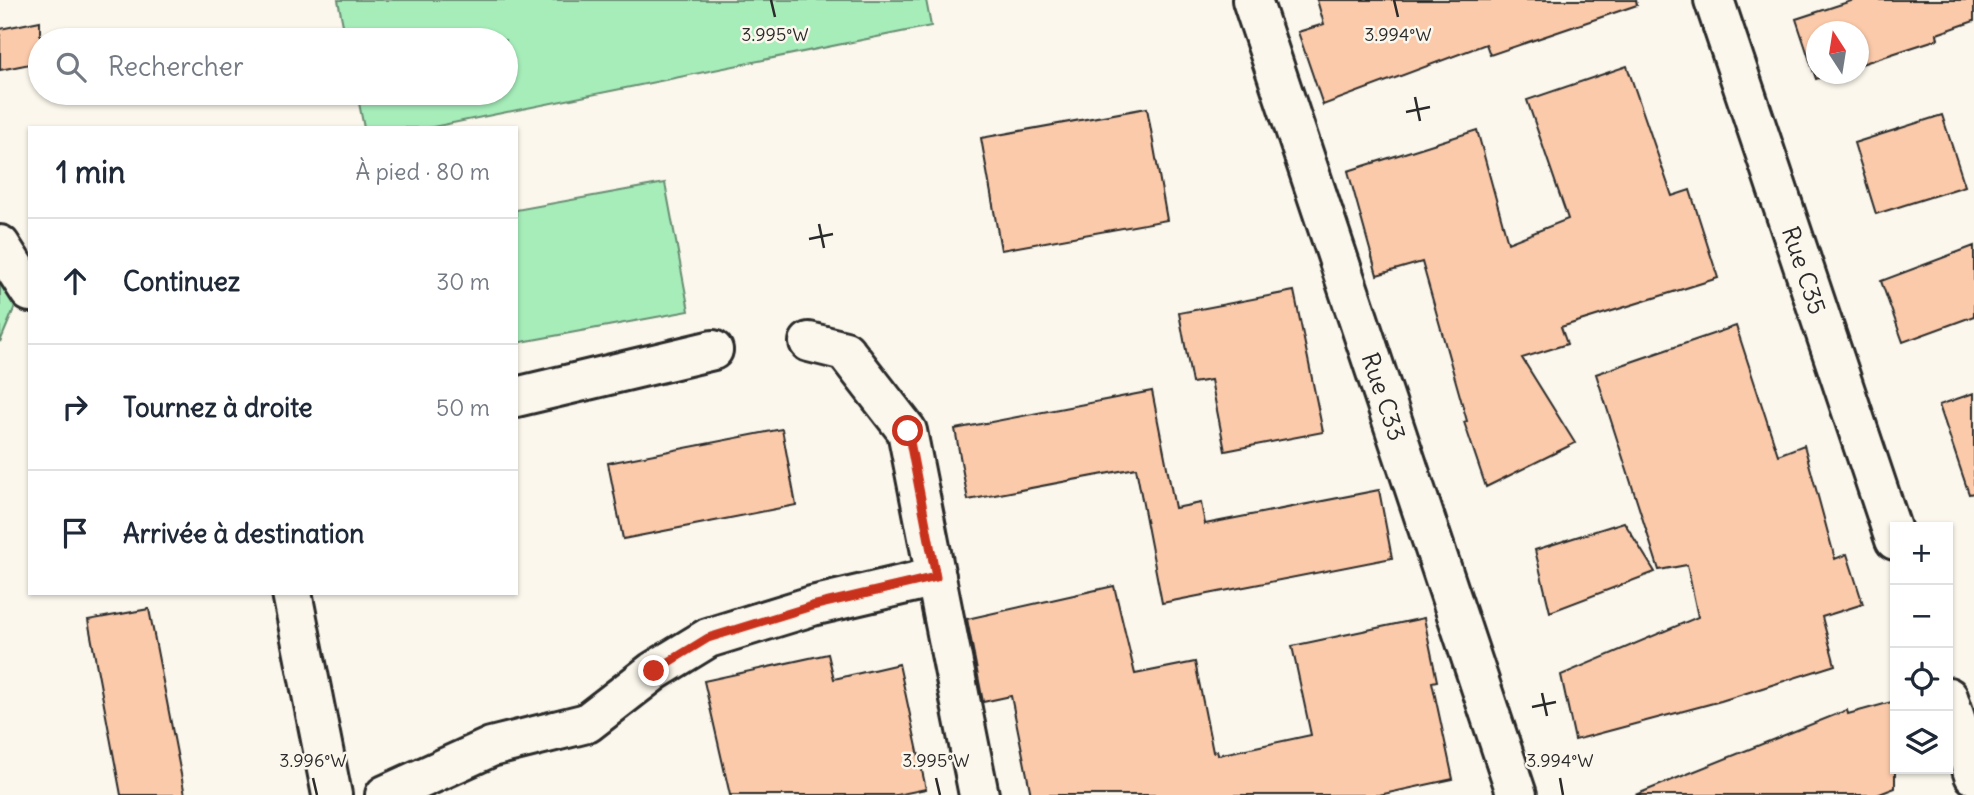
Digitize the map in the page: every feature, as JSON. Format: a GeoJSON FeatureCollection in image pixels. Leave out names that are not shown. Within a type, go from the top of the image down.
{"type":"FeatureCollection","features":[{"type":"Feature","properties":{"kind":"street","name":"Rue C33"},"geometry":{"type":"LineString","coordinates":[[1252,0],[1517,795]]}},
{"type":"Feature","properties":{"kind":"street","name":"Rue C35"},"geometry":{"type":"LineString","coordinates":[[1714,0],[1890,525]]}},
{"type":"Feature","properties":{"kind":"street"},"geometry":{"type":"LineString","coordinates":[[0,245],[28,289]]}},
{"type":"Feature","properties":{"kind":"street"},"geometry":{"type":"LineString","coordinates":[[810,342],[845,351],[908,431],[979,795]]}},
{"type":"Feature","properties":{"kind":"street"},"geometry":{"type":"LineString","coordinates":[[518,397],[713,350]]}},
{"type":"Feature","properties":{"kind":"street"},"geometry":{"type":"LineString","coordinates":[[385,795],[491,747],[587,723],[654,671],[708,638],[812,606],[936,577]]}},
{"type":"Feature","properties":{"kind":"street"},"geometry":{"type":"LineString","coordinates":[[292,595],[332,795]]}},
{"type":"Feature","properties":{"kind":"street"},"geometry":{"type":"LineString","coordinates":[[1953,711],[1974,775]]}},
{"type":"Feature","properties":{"kind":"green space"},"geometry":{"type":"Polygon","coordinates":[[[338,0],[926,0],[931,26],[438,126],[364,126],[359,105],[518,105],[518,28],[344,28],[338,0]]]}},
{"type":"Feature","properties":{"kind":"green space"},"geometry":{"type":"Polygon","coordinates":[[[665,183],[689,311],[518,343],[518,210],[665,183]]]}},
{"type":"Feature","properties":{"kind":"green space"},"geometry":{"type":"Polygon","coordinates":[[[0,279],[16,304],[0,342],[0,279]]]}},
{"type":"Feature","properties":{"kind":"building"},"geometry":{"type":"Polygon","coordinates":[[[1317,0],[1636,0],[1637,5],[1490,55],[1486,44],[1323,105],[1298,32],[1324,24],[1317,0]]]}},
{"type":"Feature","properties":{"kind":"building"},"geometry":{"type":"Polygon","coordinates":[[[1854,0],[1974,0],[1974,21],[1937,34],[1938,39],[1869,61],[1869,21],[1806,21],[1806,49],[1796,19],[1854,0]]]}},
{"type":"Feature","properties":{"kind":"building"},"geometry":{"type":"Polygon","coordinates":[[[40,21],[40,28],[28,28],[28,64],[0,70],[0,29],[40,21]]]}},
{"type":"Feature","properties":{"kind":"building"},"geometry":{"type":"Polygon","coordinates":[[[1627,66],[1672,196],[1690,190],[1718,278],[1561,327],[1567,344],[1522,358],[1575,443],[1486,487],[1464,422],[1467,421],[1422,262],[1377,275],[1348,171],[1477,130],[1508,243],[1568,219],[1527,100],[1627,66]]]}},
{"type":"Feature","properties":{"kind":"building"},"geometry":{"type":"Polygon","coordinates":[[[1147,108],[1167,220],[1001,250],[981,138],[1147,108]]]}},
{"type":"Feature","properties":{"kind":"building"},"geometry":{"type":"Polygon","coordinates":[[[1942,115],[1965,186],[1876,214],[1854,143],[1942,115]]]}},
{"type":"Feature","properties":{"kind":"building"},"geometry":{"type":"Polygon","coordinates":[[[1974,246],[1974,316],[1903,342],[1881,281],[1974,246]]]}},
{"type":"Feature","properties":{"kind":"building"},"geometry":{"type":"Polygon","coordinates":[[[1294,291],[1323,432],[1225,451],[1211,380],[1192,383],[1179,313],[1294,291]]]}},
{"type":"Feature","properties":{"kind":"building"},"geometry":{"type":"Polygon","coordinates":[[[1736,326],[1778,455],[1804,445],[1835,559],[1847,554],[1863,604],[1822,617],[1835,665],[1721,701],[1575,740],[1561,675],[1698,617],[1687,565],[1659,570],[1596,374],[1736,326]]]}},
{"type":"Feature","properties":{"kind":"building"},"geometry":{"type":"Polygon","coordinates":[[[1152,391],[1175,508],[1201,503],[1205,524],[1379,490],[1392,558],[1162,603],[1136,468],[968,500],[955,429],[1152,391]]]}},
{"type":"Feature","properties":{"kind":"building"},"geometry":{"type":"Polygon","coordinates":[[[1974,393],[1974,493],[1969,494],[1939,405],[1974,393]]]}},
{"type":"Feature","properties":{"kind":"building"},"geometry":{"type":"Polygon","coordinates":[[[782,429],[796,505],[623,539],[608,463],[782,429]]]}},
{"type":"Feature","properties":{"kind":"building"},"geometry":{"type":"Polygon","coordinates":[[[1624,522],[1655,572],[1550,612],[1535,550],[1624,522]]]}},
{"type":"Feature","properties":{"kind":"building"},"geometry":{"type":"Polygon","coordinates":[[[1114,586],[1135,674],[1195,662],[1213,752],[1217,751],[1218,755],[1311,735],[1292,646],[1424,618],[1437,681],[1432,682],[1453,779],[1379,795],[1031,795],[1011,696],[983,702],[967,619],[1114,586]]]}},
{"type":"Feature","properties":{"kind":"building"},"geometry":{"type":"Polygon","coordinates":[[[149,609],[185,795],[121,795],[88,620],[149,609]]]}},
{"type":"Feature","properties":{"kind":"building"},"geometry":{"type":"Polygon","coordinates":[[[828,654],[834,679],[899,664],[926,789],[897,795],[730,795],[704,681],[828,654]]]}},
{"type":"Feature","properties":{"kind":"building"},"geometry":{"type":"Polygon","coordinates":[[[1890,702],[1890,774],[1895,774],[1895,788],[1877,795],[1635,795],[1847,710],[1848,714],[1890,702]]]}},
{"type":"Feature","properties":{"kind":"route"},"geometry":{"type":"LineString","coordinates":[[654,671],[708,638],[812,606],[936,577],[908,431]]}}]}
